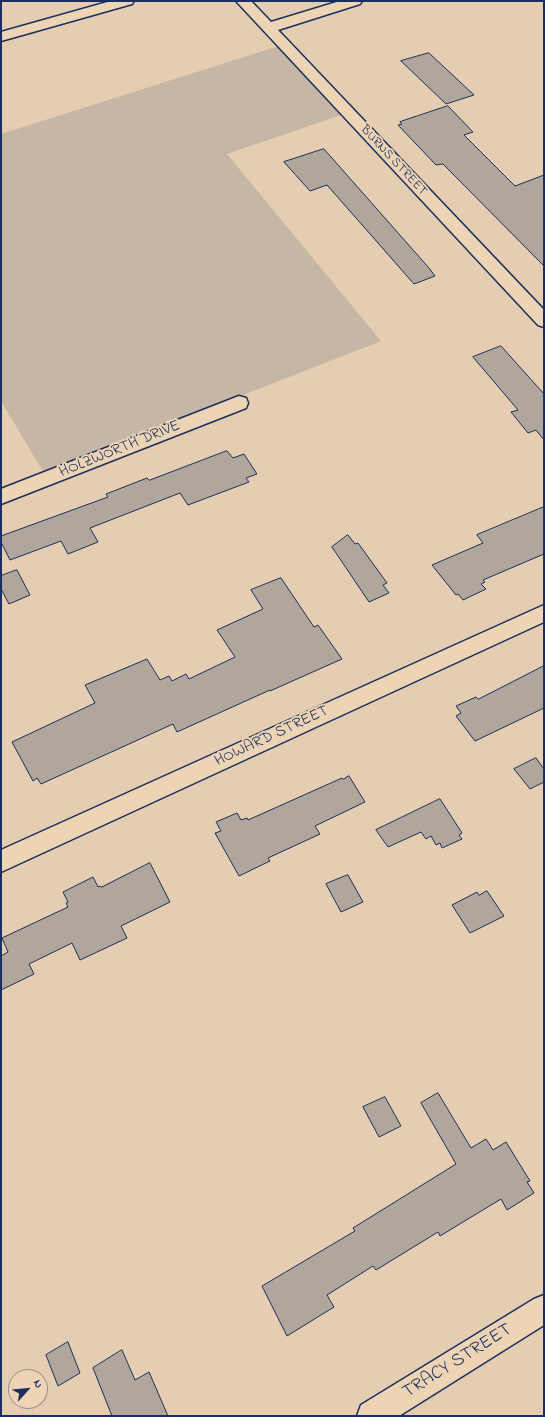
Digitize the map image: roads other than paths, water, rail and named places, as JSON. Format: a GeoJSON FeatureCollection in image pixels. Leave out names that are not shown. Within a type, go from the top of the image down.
{"type":"FeatureCollection","features":[{"type":"Feature","properties":{"kind":"street"},"geometry":{"type":"LineString","coordinates":[[1,37],[128,1]]}},
{"type":"Feature","properties":{"kind":"street","name":"BURNS STREET"},"geometry":{"type":"LineString","coordinates":[[242,1],[544,321]]}},
{"type":"Feature","properties":{"kind":"street"},"geometry":{"type":"LineString","coordinates":[[268,28],[355,1]]}},
{"type":"Feature","properties":{"kind":"street","name":"HOLZWORTH DRIVE"},"geometry":{"type":"LineString","coordinates":[[1,497],[239,403]]}},
{"type":"Feature","properties":{"kind":"street","name":"HOWARD STREET"},"geometry":{"type":"LineString","coordinates":[[1,861],[544,613]]}},
{"type":"Feature","properties":{"kind":"street","name":"TRACY STREET"},"geometry":{"type":"LineString","coordinates":[[372,1416],[544,1309]]}}]}
